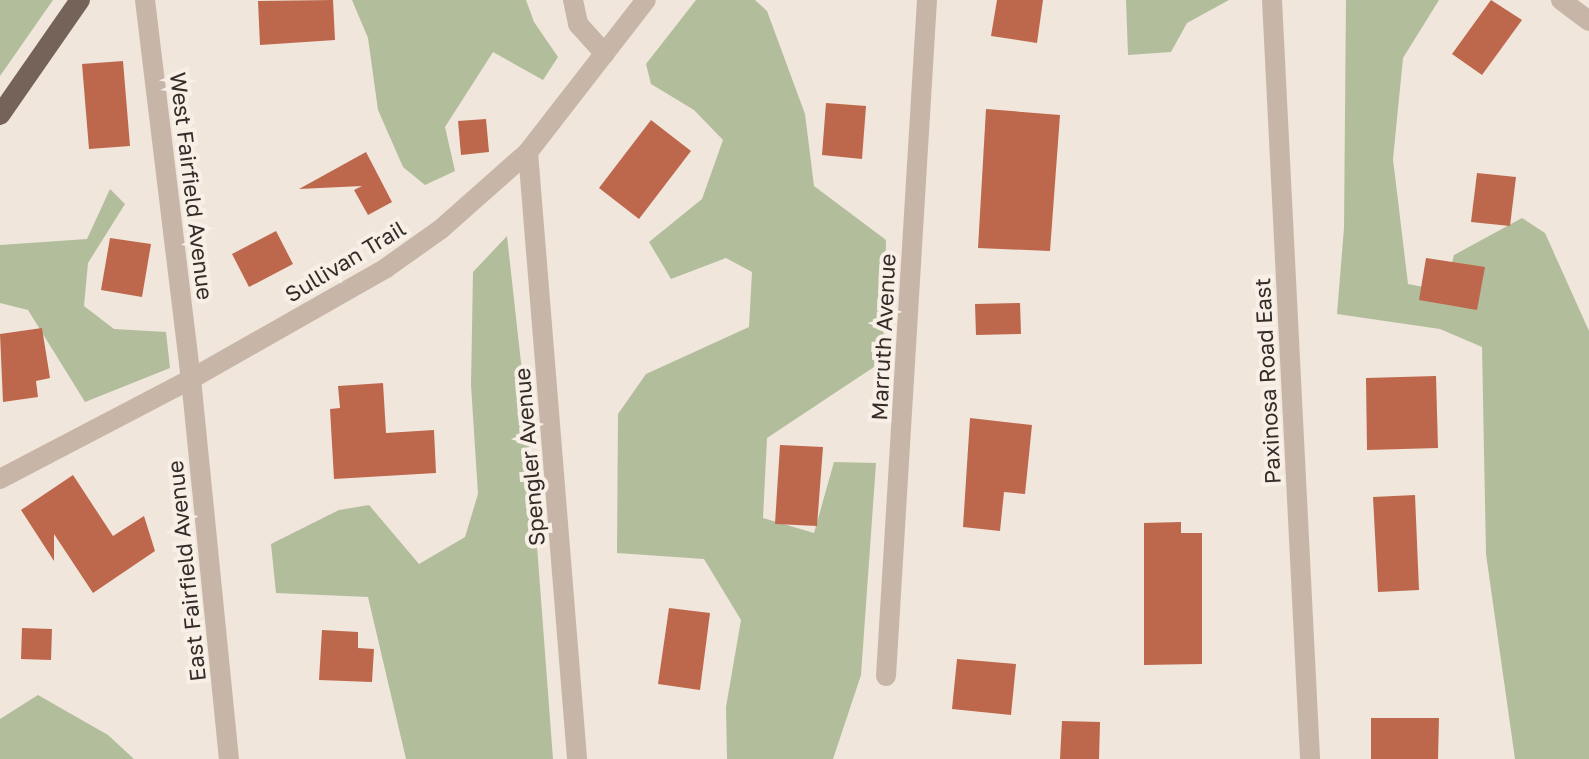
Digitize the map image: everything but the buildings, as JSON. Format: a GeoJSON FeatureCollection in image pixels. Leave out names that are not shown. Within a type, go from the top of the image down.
{"type":"FeatureCollection","features":[{"type":"Feature","properties":{"kind":"main road"},"geometry":{"type":"LineString","coordinates":[[0,115],[80,0]]}},
{"type":"Feature","properties":{"kind":"street","name":"West Fairfield Avenue"},"geometry":{"type":"LineString","coordinates":[[145,0],[191,379]]}},
{"type":"Feature","properties":{"kind":"street"},"geometry":{"type":"LineString","coordinates":[[573,0],[578,24],[605,54]]}},
{"type":"Feature","properties":{"kind":"street","name":"Sullivan Trail"},"geometry":{"type":"LineString","coordinates":[[0,479],[191,379],[386,268],[488,192],[528,152],[646,0]]}},
{"type":"Feature","properties":{"kind":"street","name":"Marruth Avenue"},"geometry":{"type":"LineString","coordinates":[[886,676],[927,0]]}},
{"type":"Feature","properties":{"kind":"street","name":"Paxinosa Road East"},"geometry":{"type":"LineString","coordinates":[[1272,0],[1310,759]]}},
{"type":"Feature","properties":{"kind":"street"},"geometry":{"type":"LineString","coordinates":[[1561,0],[1589,21]]}},
{"type":"Feature","properties":{"kind":"street","name":"Spengler Avenue"},"geometry":{"type":"LineString","coordinates":[[528,152],[577,759]]}},
{"type":"Feature","properties":{"kind":"street","name":"East Fairfield Avenue"},"geometry":{"type":"LineString","coordinates":[[191,379],[229,759]]}},
{"type":"Feature","properties":{"kind":"green space"},"geometry":{"type":"Polygon","coordinates":[[[0,0],[53,0],[0,76],[0,0]]]}},
{"type":"Feature","properties":{"kind":"green space"},"geometry":{"type":"Polygon","coordinates":[[[352,0],[526,0],[534,22],[558,57],[543,80],[493,52],[445,127],[455,171],[425,185],[403,167],[378,110],[368,38],[352,0]]]}},
{"type":"Feature","properties":{"kind":"green space"},"geometry":{"type":"Polygon","coordinates":[[[696,0],[755,0],[767,11],[805,114],[814,186],[886,240],[883,361],[767,438],[763,518],[814,533],[834,462],[876,463],[861,675],[833,759],[727,759],[726,707],[741,620],[704,559],[617,553],[618,414],[646,374],[749,327],[752,272],[726,258],[671,279],[649,242],[702,199],[723,140],[694,110],[651,84],[646,64],[696,0]]]}},
{"type":"Feature","properties":{"kind":"green space"},"geometry":{"type":"Polygon","coordinates":[[[1126,0],[1229,0],[1187,23],[1171,52],[1128,55],[1126,0]]]}},
{"type":"Feature","properties":{"kind":"green space"},"geometry":{"type":"Polygon","coordinates":[[[1346,0],[1439,0],[1403,58],[1393,159],[1408,284],[1445,291],[1454,255],[1522,218],[1545,233],[1589,331],[1589,759],[1515,759],[1486,554],[1482,347],[1440,329],[1337,314],[1344,228],[1346,0]]]}},
{"type":"Feature","properties":{"kind":"green space"},"geometry":{"type":"Polygon","coordinates":[[[110,189],[125,204],[88,263],[84,306],[114,329],[166,332],[170,368],[85,402],[28,310],[0,303],[0,245],[87,239],[110,189]]]}},
{"type":"Feature","properties":{"kind":"green space"},"geometry":{"type":"Polygon","coordinates":[[[507,236],[528,426],[553,759],[406,759],[368,597],[276,593],[271,544],[339,510],[369,505],[419,564],[465,537],[478,494],[471,385],[473,272],[507,236]]]}},
{"type":"Feature","properties":{"kind":"green space"},"geometry":{"type":"Polygon","coordinates":[[[38,695],[108,735],[134,759],[0,759],[0,719],[38,695]]]}}]}
